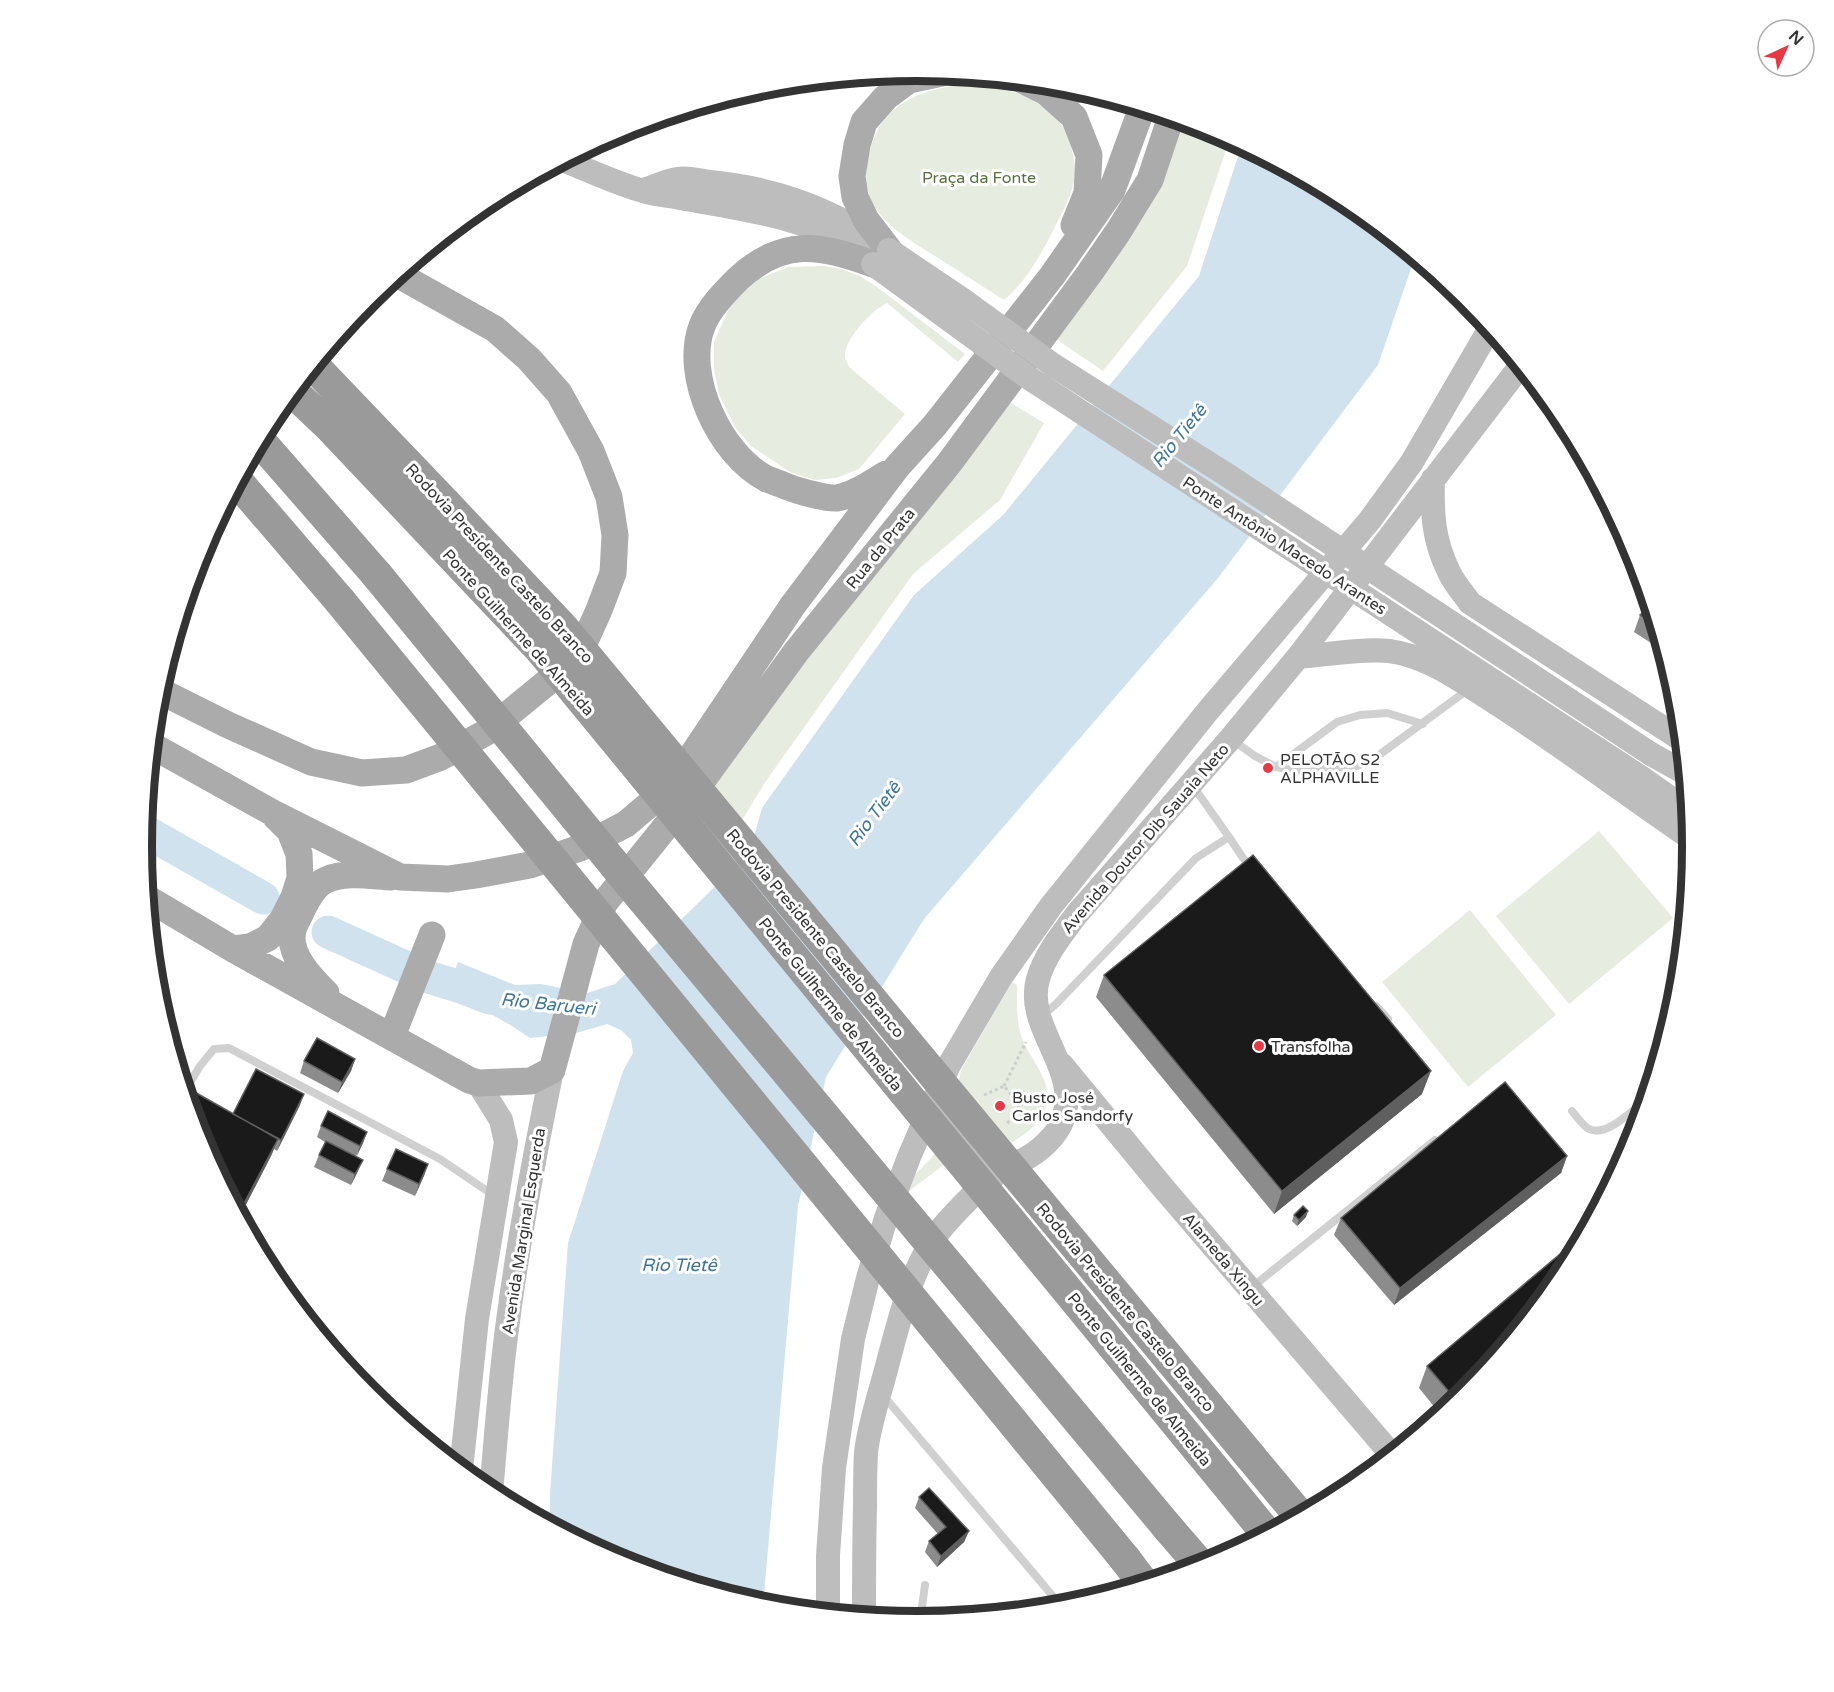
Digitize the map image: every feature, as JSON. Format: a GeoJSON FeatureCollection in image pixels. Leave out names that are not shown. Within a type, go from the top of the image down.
{"type":"FeatureCollection","features":[{"type":"Feature","properties":{"kind":"highway","name":"Rodovia Presidente Castelo Branco"},"geometry":{"type":"LineString","coordinates":[[320,369],[563,628],[1296,1511]]}},
{"type":"Feature","properties":{"kind":"highway","name":"Rodovia Presidente Castelo Branco"},"geometry":{"type":"LineString","coordinates":[[298,397],[432,533]]}},
{"type":"Feature","properties":{"kind":"highway"},"geometry":{"type":"LineString","coordinates":[[265,446],[377,575],[652,909],[1195,1559]]}},
{"type":"Feature","properties":{"kind":"highway"},"geometry":{"type":"LineString","coordinates":[[242,487],[340,601],[1139,1577]]}},
{"type":"Feature","properties":{"kind":"highway","name":"Ponte Guilherme de Almeida"},"geometry":{"type":"LineString","coordinates":[[432,533],[541,650],[1262,1528]]}},
{"type":"Feature","properties":{"kind":"main road"},"geometry":{"type":"LineString","coordinates":[[881,257],[855,197],[852,176],[856,144],[864,123],[886,97],[907,81]]}},
{"type":"Feature","properties":{"kind":"main road"},"geometry":{"type":"LineString","coordinates":[[1042,92],[1074,117],[1089,155],[1087,194],[1052,276]]}},
{"type":"Feature","properties":{"kind":"main road","name":"Rua da Prata"},"geometry":{"type":"LineString","coordinates":[[342,1009],[307,974],[293,943],[293,930],[309,895],[325,880],[341,876],[448,879],[530,865],[580,848],[626,824],[666,790],[683,769],[794,605],[897,467],[935,425],[1052,276],[1112,190],[1140,115]]}},
{"type":"Feature","properties":{"kind":"main road","name":"Rua da Prata"},"geometry":{"type":"LineString","coordinates":[[578,972],[586,944],[605,902],[696,789],[796,652],[950,462],[1118,232],[1150,180],[1169,124]]}},
{"type":"Feature","properties":{"kind":"main road"},"geometry":{"type":"LineString","coordinates":[[572,164],[641,191],[802,224],[881,257]]}},
{"type":"Feature","properties":{"kind":"main road"},"geometry":{"type":"LineString","coordinates":[[881,257],[802,248],[772,255],[751,267],[729,288],[702,326],[697,350],[699,380],[708,409],[718,429],[734,450],[766,478],[798,491],[836,498],[863,488],[897,467]]}},
{"type":"Feature","properties":{"kind":"main road","name":"Ponte Antônio Macedo Arantes"},"geometry":{"type":"LineString","coordinates":[[881,257],[963,300],[1053,365],[1227,476],[1651,754],[1677,769]]}},
{"type":"Feature","properties":{"kind":"main road","name":"Ponte Antônio Macedo Arantes"},"geometry":{"type":"LineString","coordinates":[[881,257],[1032,380],[1680,805]]}},
{"type":"Feature","properties":{"kind":"main road"},"geometry":{"type":"LineString","coordinates":[[168,695],[311,762],[362,773],[406,770],[441,758],[484,733],[550,680],[585,641],[613,573],[615,535],[609,497],[591,451],[559,393],[529,359],[495,329],[405,278]]}},
{"type":"Feature","properties":{"kind":"main road","name":"Avenida Doutor Dib Sauaia Neto"},"geometry":{"type":"LineString","coordinates":[[937,1095],[945,1072],[1001,977],[1051,906],[1207,712],[1370,520],[1412,462],[1486,335]]}},
{"type":"Feature","properties":{"kind":"main road","name":"Avenida Doutor Dib Sauaia Neto"},"geometry":{"type":"LineString","coordinates":[[864,1609],[866,1451],[903,1304],[930,1245],[945,1225],[977,1192],[1008,1165],[1032,1155],[1054,1135],[1063,1120],[1067,1102],[1066,1086],[1059,1062],[1039,1018],[1036,998],[1037,981],[1046,960],[1077,914],[1231,738],[1298,657],[1516,371]]}},
{"type":"Feature","properties":{"kind":"main road"},"geometry":{"type":"LineString","coordinates":[[1433,479],[1432,515],[1438,544],[1449,572],[1470,603],[1673,734]]}},
{"type":"Feature","properties":{"kind":"main road"},"geometry":{"type":"LineString","coordinates":[[1422,659],[1437,627],[1451,614],[1470,603]]}},
{"type":"Feature","properties":{"kind":"main road"},"geometry":{"type":"LineString","coordinates":[[1298,657],[1388,651],[1422,659],[1542,733],[1681,832]]}},
{"type":"Feature","properties":{"kind":"main road"},"geometry":{"type":"LineString","coordinates":[[159,749],[273,813],[400,877]]}},
{"type":"Feature","properties":{"kind":"main road"},"geometry":{"type":"LineString","coordinates":[[233,949],[250,947],[268,938],[283,920],[300,878],[299,855],[290,831],[273,813]]}},
{"type":"Feature","properties":{"kind":"main road"},"geometry":{"type":"LineString","coordinates":[[155,903],[453,1072],[478,1083],[531,1081],[554,1064]]}},
{"type":"Feature","properties":{"kind":"main road"},"geometry":{"type":"LineString","coordinates":[[392,1036],[432,935]]}},
{"type":"Feature","properties":{"kind":"main road","name":"Avenida Marginal Esquerda"},"geometry":{"type":"LineString","coordinates":[[492,1482],[501,1372],[526,1196],[554,1064],[578,972]]}},
{"type":"Feature","properties":{"kind":"main road","name":"Alameda Xingu"},"geometry":{"type":"LineString","coordinates":[[1059,1062],[1387,1449]]}},
{"type":"Feature","properties":{"kind":"main road","name":"Avenida Marginal Esquerda"},"geometry":{"type":"LineString","coordinates":[[462,1461],[477,1319],[506,1142],[501,1120],[478,1083]]}},
{"type":"Feature","properties":{"kind":"main road"},"geometry":{"type":"LineString","coordinates":[[937,1095],[950,1122],[970,1146],[981,1156],[1008,1165]]}},
{"type":"Feature","properties":{"kind":"main road"},"geometry":{"type":"LineString","coordinates":[[828,1605],[828,1556],[834,1468],[853,1339],[886,1218],[937,1095]]}},
{"type":"Feature","properties":{"kind":"lane"},"geometry":{"type":"LineString","coordinates":[[1231,738],[1255,756],[1276,767],[1293,770],[1356,766],[1375,758],[1471,688]]}},
{"type":"Feature","properties":{"kind":"lane"},"geometry":{"type":"LineString","coordinates":[[1276,767],[1337,722],[1360,715],[1387,714],[1422,724]]}},
{"type":"Feature","properties":{"kind":"lane"},"geometry":{"type":"LineString","coordinates":[[1191,783],[1243,858],[1259,875]]}},
{"type":"Feature","properties":{"kind":"lane"},"geometry":{"type":"LineString","coordinates":[[1039,1018],[1056,1004],[1196,858],[1229,837]]}},
{"type":"Feature","properties":{"kind":"lane"},"geometry":{"type":"LineString","coordinates":[[1374,1003],[1388,1019]]}},
{"type":"Feature","properties":{"kind":"lane"},"geometry":{"type":"LineString","coordinates":[[190,1083],[214,1049],[229,1048],[440,1159],[496,1197]]}},
{"type":"Feature","properties":{"kind":"lane"},"geometry":{"type":"LineString","coordinates":[[1572,1111],[1588,1129],[1598,1131],[1607,1130],[1635,1108]]}},
{"type":"Feature","properties":{"kind":"lane"},"geometry":{"type":"LineString","coordinates":[[1250,1290],[1442,1134]]}},
{"type":"Feature","properties":{"kind":"lane"},"geometry":{"type":"LineString","coordinates":[[880,1391],[1054,1598]]}},
{"type":"Feature","properties":{"kind":"lane"},"geometry":{"type":"LineString","coordinates":[[921,1611],[925,1585]]}},
{"type":"Feature","properties":{"kind":"path"},"geometry":{"type":"LineString","coordinates":[[984,1095],[1004,1086],[1039,1018]]}},
{"type":"Feature","properties":{"kind":"path"},"geometry":{"type":"LineString","coordinates":[[1004,1086],[1020,1105]]}},
{"type":"Feature","properties":{"kind":"path"},"geometry":{"type":"LineString","coordinates":[[997,1121],[1007,1124],[1020,1105],[1066,1086]]}},
{"type":"Feature","properties":{"kind":"green space","name":"Praça da Fonte"},"geometry":{"type":"Polygon","coordinates":[[[958,85],[1007,90],[1037,103],[1059,121],[1073,154],[1074,180],[1064,209],[1032,267],[1004,300],[917,245],[887,222],[877,210],[870,196],[866,180],[874,138],[888,115],[920,94],[958,85]]]}},
{"type":"Feature","properties":{"kind":"green space"},"geometry":{"type":"Polygon","coordinates":[[[1175,126],[1227,147],[1187,266],[1103,371],[1056,339],[1175,126]]]}},
{"type":"Feature","properties":{"kind":"green space"},"geometry":{"type":"Polygon","coordinates":[[[824,266],[860,276],[965,354],[958,362],[887,303],[874,312],[853,335],[845,358],[849,367],[905,414],[859,469],[836,478],[815,480],[790,472],[751,446],[735,427],[719,394],[714,369],[714,342],[730,306],[758,279],[789,267],[824,266]]]}},
{"type":"Feature","properties":{"kind":"green space"},"geometry":{"type":"Polygon","coordinates":[[[998,395],[1044,423],[1000,500],[913,574],[766,781],[726,846],[693,805],[998,395]]]}},
{"type":"Feature","properties":{"kind":"green space"},"geometry":{"type":"Polygon","coordinates":[[[1599,831],[1673,918],[1569,1004],[1496,916],[1599,831]]]}},
{"type":"Feature","properties":{"kind":"green space"},"geometry":{"type":"Polygon","coordinates":[[[1470,910],[1556,1015],[1468,1087],[1382,982],[1470,910]]]}},
{"type":"Feature","properties":{"kind":"green space"},"geometry":{"type":"Polygon","coordinates":[[[1012,982],[1017,985],[1021,1035],[1047,1089],[1043,1113],[1034,1126],[1008,1144],[976,1141],[909,1191],[905,1185],[934,1155],[960,1117],[957,1089],[961,1070],[1012,982]]]}},
{"type":"Feature","properties":{"kind":"water","name":"Rio Tietê"},"geometry":{"type":"Polygon","coordinates":[[[1239,153],[1300,183],[1383,239],[1413,264],[1378,365],[1218,578],[924,919],[826,1077],[798,1206],[764,1595],[719,1585],[671,1570],[624,1553],[579,1532],[550,1517],[568,1243],[623,1071],[633,1053],[631,1040],[621,1030],[607,1024],[576,1033],[530,1038],[478,1007],[444,998],[458,962],[515,985],[541,984],[587,993],[615,984],[730,872],[753,840],[762,808],[914,595],[1003,515],[1199,276],[1239,153]]]}},
{"type":"Feature","properties":{"kind":"building"},"geometry":{"type":"Polygon","coordinates":[[[1645,611],[1647,620],[1640,615],[1645,611]]]}},
{"type":"Feature","properties":{"kind":"building","name":"Transfolha"},"geometry":{"type":"Polygon","coordinates":[[[1253,855],[1431,1071],[1282,1191],[1104,975],[1253,855]]]}},
{"type":"Feature","properties":{"kind":"building"},"geometry":{"type":"Polygon","coordinates":[[[317,1038],[355,1059],[342,1082],[304,1061],[317,1038]]]}},
{"type":"Feature","properties":{"kind":"building"},"geometry":{"type":"Polygon","coordinates":[[[256,1069],[304,1094],[281,1140],[233,1114],[256,1069]]]}},
{"type":"Feature","properties":{"kind":"building"},"geometry":{"type":"Polygon","coordinates":[[[1505,1082],[1567,1156],[1400,1288],[1341,1218],[1505,1082]]]}},
{"type":"Feature","properties":{"kind":"building"},"geometry":{"type":"Polygon","coordinates":[[[193,1091],[278,1139],[243,1206],[210,1139],[193,1091]]]}},
{"type":"Feature","properties":{"kind":"building"},"geometry":{"type":"Polygon","coordinates":[[[328,1111],[367,1132],[360,1146],[321,1126],[328,1111]]]}},
{"type":"Feature","properties":{"kind":"building"},"geometry":{"type":"Polygon","coordinates":[[[326,1141],[363,1160],[355,1174],[319,1155],[326,1141]]]}},
{"type":"Feature","properties":{"kind":"building"},"geometry":{"type":"Polygon","coordinates":[[[396,1149],[428,1164],[419,1184],[387,1169],[396,1149]]]}},
{"type":"Feature","properties":{"kind":"building"},"geometry":{"type":"Polygon","coordinates":[[[1303,1206],[1308,1211],[1299,1220],[1294,1215],[1303,1206]]]}},
{"type":"Feature","properties":{"kind":"building"},"geometry":{"type":"Polygon","coordinates":[[[1568,1248],[1524,1312],[1451,1394],[1427,1366],[1568,1248]]]}},
{"type":"Feature","properties":{"kind":"building"},"geometry":{"type":"Polygon","coordinates":[[[929,1488],[969,1531],[941,1556],[929,1541],[946,1527],[919,1497],[929,1488]]]}},
{"type":"Feature","properties":{"kind":"waterway","name":"Rio Barueri"},"geometry":{"type":"LineString","coordinates":[[152,835],[263,898]]}},
{"type":"Feature","properties":{"kind":"waterway","name":"Rio Barueri"},"geometry":{"type":"LineString","coordinates":[[328,932],[425,976],[490,998]]}},
{"type":"Feature","properties":{"kind":"place","name":"PELOTÃO S2 ALPHAVILLE"},"geometry":{"type":"Point","coordinates":[1268,768]}},
{"type":"Feature","properties":{"kind":"place","name":"Transfolha"},"geometry":{"type":"Point","coordinates":[1259,1046]}},
{"type":"Feature","properties":{"kind":"place","name":"Busto José Carlos Sandorfy"},"geometry":{"type":"Point","coordinates":[1000,1106]}}]}
